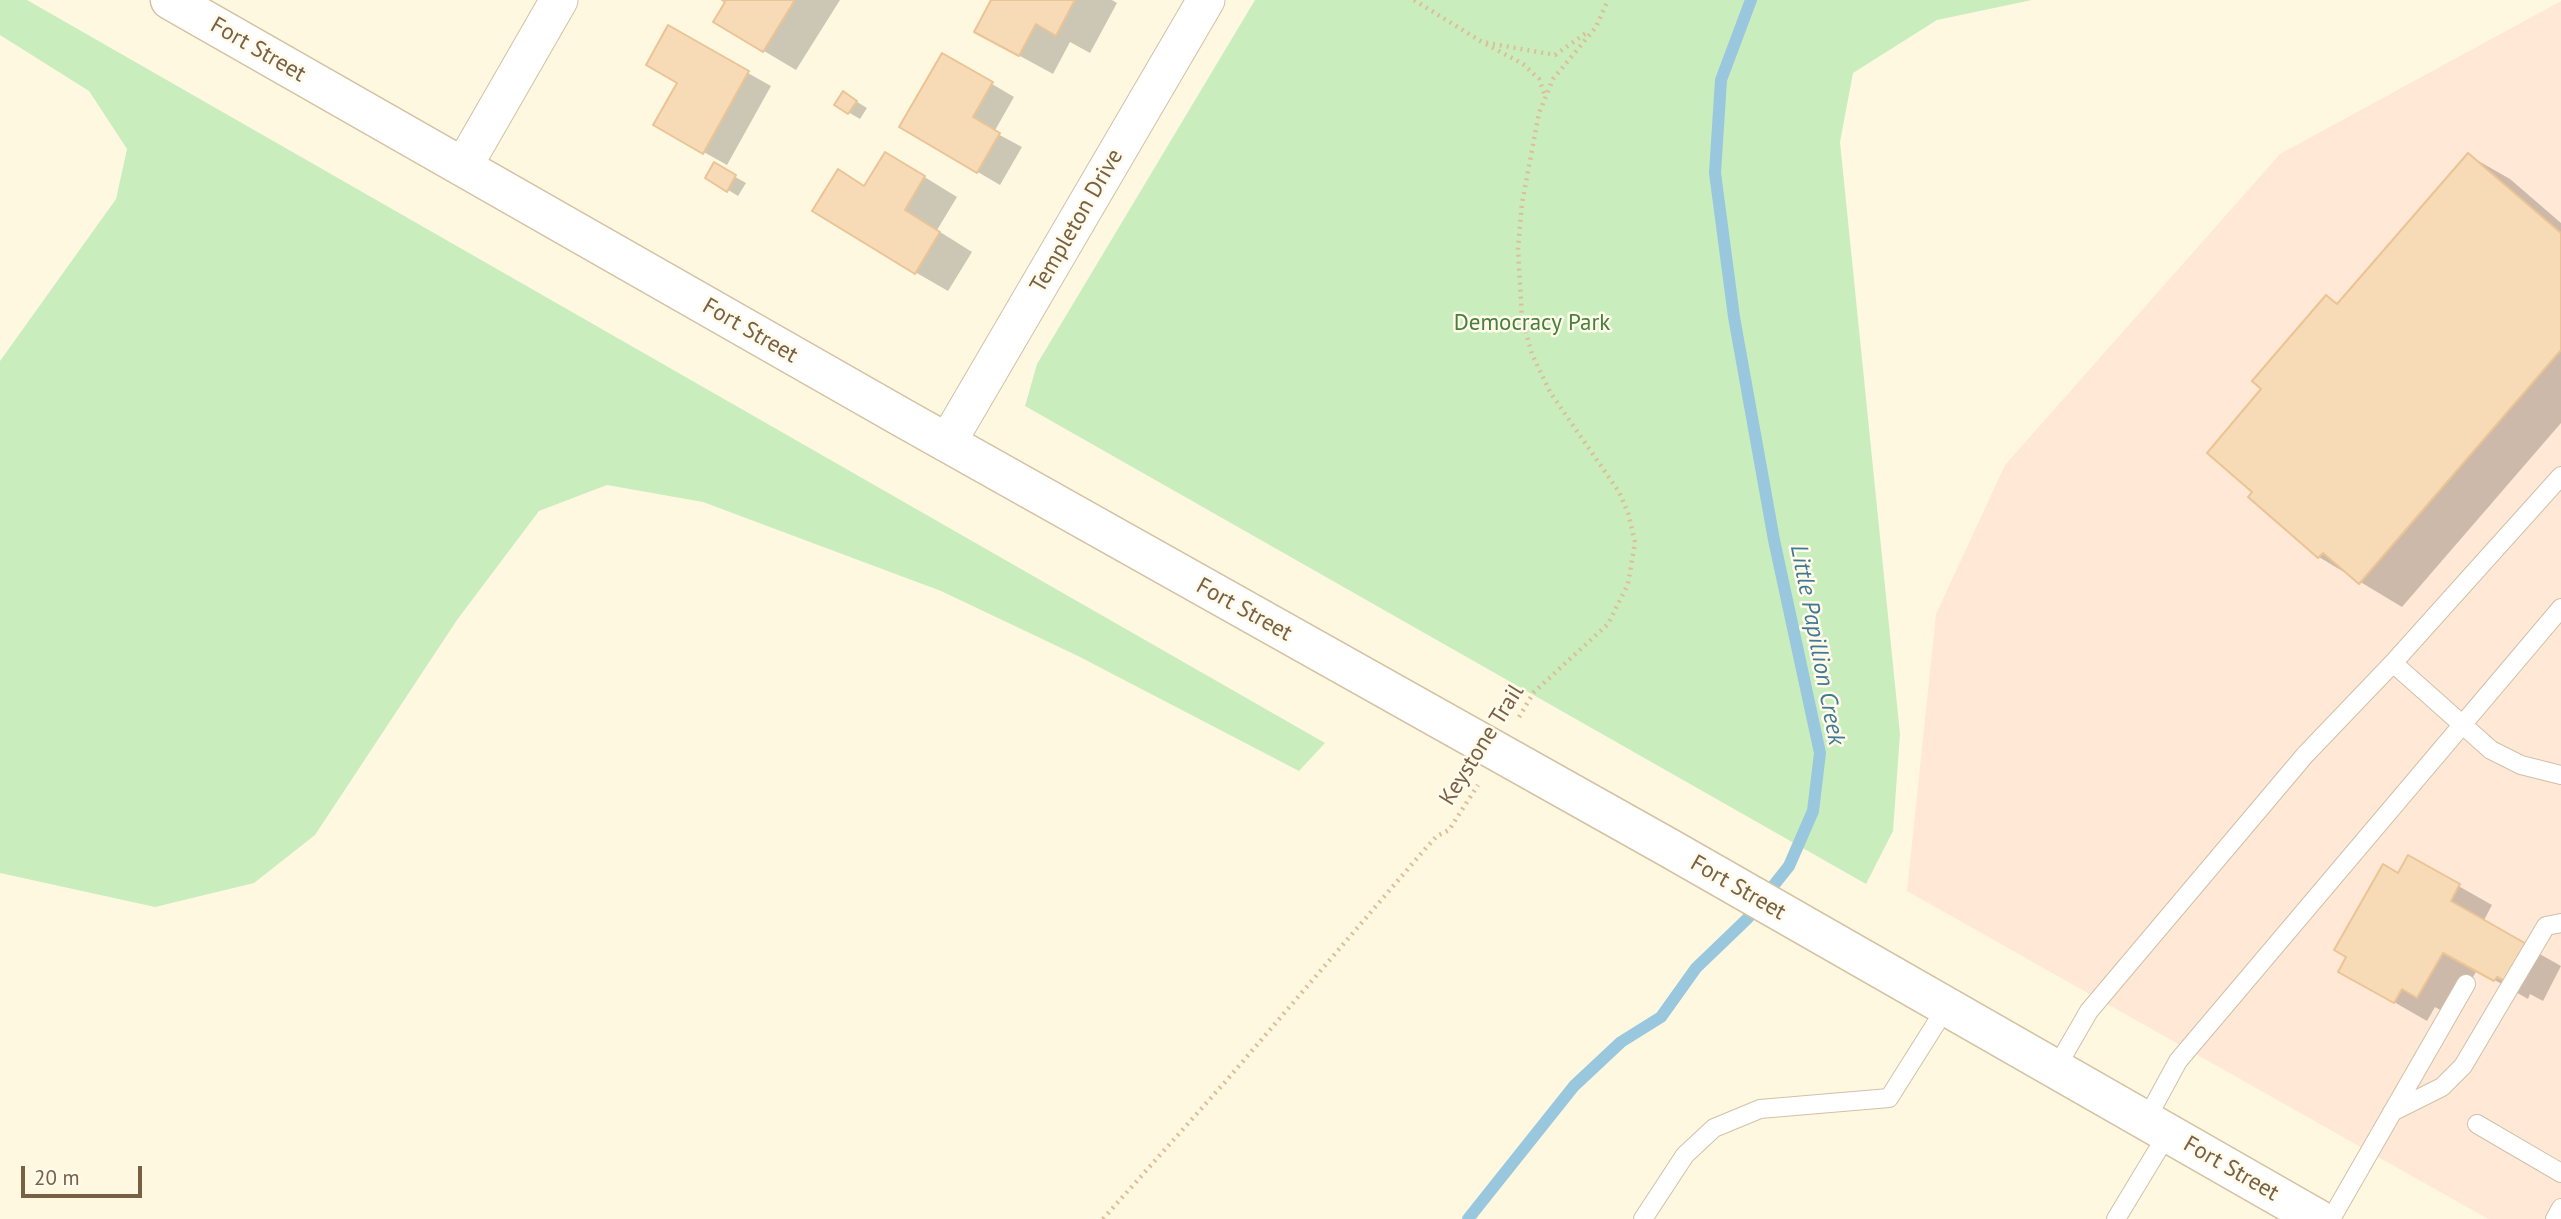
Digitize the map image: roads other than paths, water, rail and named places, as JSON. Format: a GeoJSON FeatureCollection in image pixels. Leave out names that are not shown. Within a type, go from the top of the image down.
{"type":"FeatureCollection","features":[{"type":"Feature","properties":{"kind":"main road","name":"Fort Street"},"geometry":{"type":"LineString","coordinates":[[170,0],[947,443],[1671,849],[2318,1219]]}},
{"type":"Feature","properties":{"kind":"street"},"geometry":{"type":"LineString","coordinates":[[463,167],[559,0]]}},
{"type":"Feature","properties":{"kind":"street","name":"Templeton Drive"},"geometry":{"type":"LineString","coordinates":[[947,443],[1206,0]]}},
{"type":"Feature","properties":{"kind":"lane"},"geometry":{"type":"LineString","coordinates":[[2056,1068],[2089,1011],[2305,755],[2393,663],[2561,476]]}},
{"type":"Feature","properties":{"kind":"lane"},"geometry":{"type":"LineString","coordinates":[[2116,1219],[2157,1127],[2178,1061],[2561,608]]}},
{"type":"Feature","properties":{"kind":"lane"},"geometry":{"type":"LineString","coordinates":[[2393,663],[2491,750],[2521,765],[2561,775]]}},
{"type":"Feature","properties":{"kind":"lane"},"geometry":{"type":"LineString","coordinates":[[2392,1112],[2442,1087],[2463,1066],[2546,926],[2561,923]]}},
{"type":"Feature","properties":{"kind":"lane"},"geometry":{"type":"LineString","coordinates":[[2331,1219],[2466,984]]}},
{"type":"Feature","properties":{"kind":"lane"},"geometry":{"type":"LineString","coordinates":[[1643,1219],[1685,1155],[1714,1128],[1760,1109],[1889,1098],[1947,1006]]}},
{"type":"Feature","properties":{"kind":"lane"},"geometry":{"type":"LineString","coordinates":[[2477,1124],[2561,1173]]}},
{"type":"Feature","properties":{"kind":"lane"},"geometry":{"type":"LineString","coordinates":[[2555,1219],[2561,1208]]}},
{"type":"Feature","properties":{"kind":"waterway","name":"Little Papillion Creek"},"geometry":{"type":"LineString","coordinates":[[1468,1219],[1574,1086],[1621,1042],[1661,1017],[1696,968],[1747,919],[1789,866],[1813,811],[1820,753],[1774,540],[1734,317],[1715,173],[1721,80],[1751,0]]}},
{"type":"Feature","properties":{"kind":"park label","name":"Democracy Park"},"geometry":{"type":"Point","coordinates":[1532,323]}}]}
